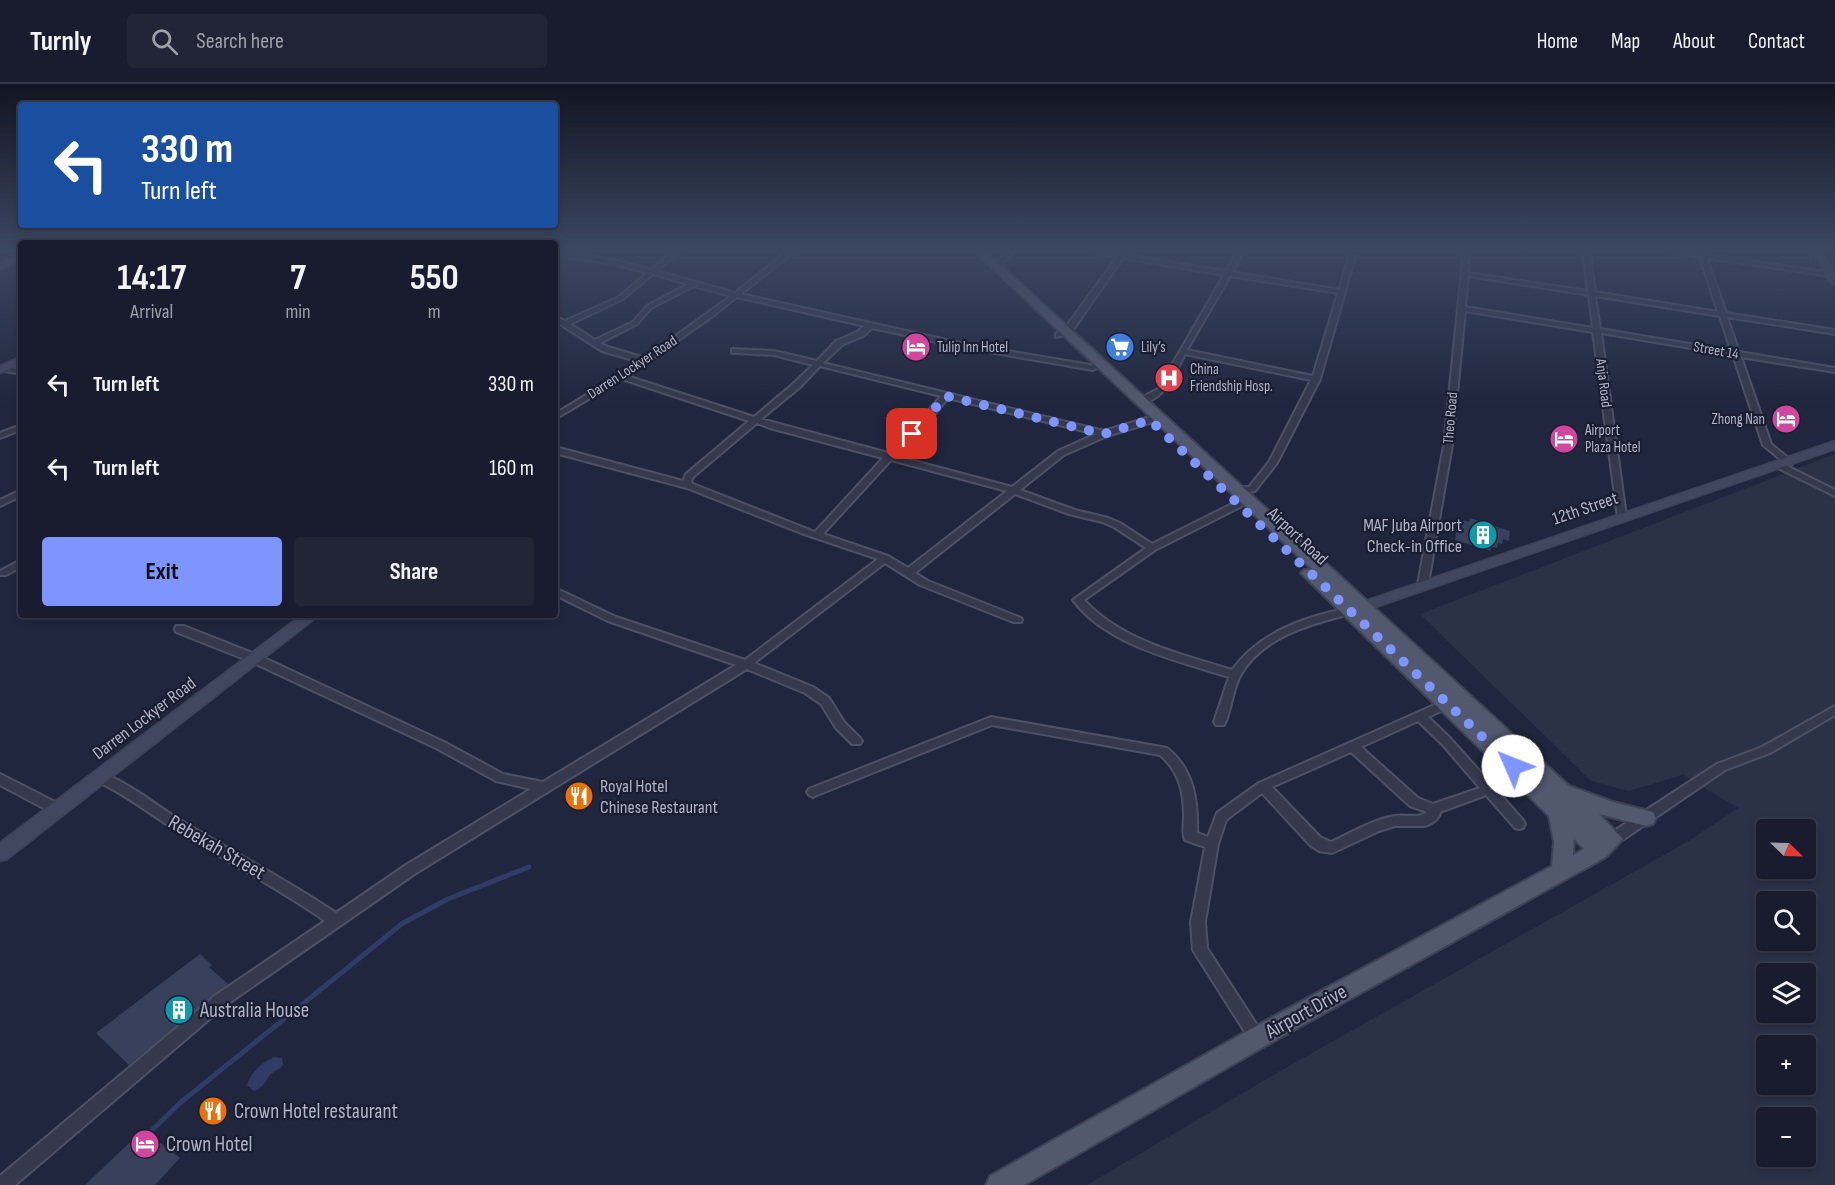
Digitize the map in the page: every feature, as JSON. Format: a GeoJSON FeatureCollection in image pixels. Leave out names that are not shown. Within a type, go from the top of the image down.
{"type":"FeatureCollection","features":[{"type":"Feature","properties":{"kind":"main road","name":"Airport Road"},"geometry":{"type":"LineString","coordinates":[[1027,301],[1142,401],[1237,497]]}},
{"type":"Feature","properties":{"kind":"main road","name":"Airport Road"},"geometry":{"type":"LineString","coordinates":[[1030,301],[1093,368],[1556,788],[1606,845]]}},
{"type":"Feature","properties":{"kind":"main road","name":"Airport Road"},"geometry":{"type":"LineString","coordinates":[[1356,609],[1557,809],[1606,845]]}},
{"type":"Feature","properties":{"kind":"main road"},"geometry":{"type":"LineString","coordinates":[[1556,788],[1611,810],[1646,818]]}},
{"type":"Feature","properties":{"kind":"main road"},"geometry":{"type":"LineString","coordinates":[[1557,809],[1564,842],[1562,870]]}},
{"type":"Feature","properties":{"kind":"main road","name":"Airport Drive"},"geometry":{"type":"LineString","coordinates":[[999,1185],[1257,1038],[1606,845]]}},
{"type":"Feature","properties":{"kind":"street"},"geometry":{"type":"LineString","coordinates":[[566,323],[614,301]]}},
{"type":"Feature","properties":{"kind":"street"},"geometry":{"type":"LineString","coordinates":[[596,342],[635,323],[649,307],[660,301]]}},
{"type":"Feature","properties":{"kind":"street","name":"Darren Lockyer Road"},"geometry":{"type":"LineString","coordinates":[[558,415],[646,361],[726,301]]}},
{"type":"Feature","properties":{"kind":"street"},"geometry":{"type":"LineString","coordinates":[[764,301],[1008,355],[1093,368]]}},
{"type":"Feature","properties":{"kind":"street"},"geometry":{"type":"LineString","coordinates":[[1063,334],[1087,301]]}},
{"type":"Feature","properties":{"kind":"street"},"geometry":{"type":"LineString","coordinates":[[1142,401],[1161,390],[1213,301]]}},
{"type":"Feature","properties":{"kind":"street"},"geometry":{"type":"LineString","coordinates":[[1235,675],[1157,650],[1113,629],[1079,602],[1079,598],[1152,548],[1252,489],[1273,463],[1316,379],[1339,301]]}},
{"type":"Feature","properties":{"kind":"street","name":"Theo Road"},"geometry":{"type":"LineString","coordinates":[[1423,584],[1448,445],[1462,301]]}},
{"type":"Feature","properties":{"kind":"street","name":"Anja Road"},"geometry":{"type":"LineString","coordinates":[[1593,301],[1621,516]]}},
{"type":"Feature","properties":{"kind":"street"},"geometry":{"type":"LineString","coordinates":[[1640,301],[1835,332]]}},
{"type":"Feature","properties":{"kind":"street"},"geometry":{"type":"LineString","coordinates":[[1719,301],[1767,445],[1784,464],[1835,493]]}},
{"type":"Feature","properties":{"kind":"street","name":"Street 14"},"geometry":{"type":"LineString","coordinates":[[1461,308],[1835,370]]}},
{"type":"Feature","properties":{"kind":"street"},"geometry":{"type":"LineString","coordinates":[[558,319],[605,349],[646,361]]}},
{"type":"Feature","properties":{"kind":"street"},"geometry":{"type":"LineString","coordinates":[[690,486],[687,478],[756,420],[839,343],[860,334],[871,325]]}},
{"type":"Feature","properties":{"kind":"street"},"geometry":{"type":"LineString","coordinates":[[735,351],[769,352],[1104,434]]}},
{"type":"Feature","properties":{"kind":"street"},"geometry":{"type":"LineString","coordinates":[[1185,352],[1316,379]]}},
{"type":"Feature","properties":{"kind":"street"},"geometry":{"type":"LineString","coordinates":[[2,368],[18,361]]}},
{"type":"Feature","properties":{"kind":"street"},"geometry":{"type":"LineString","coordinates":[[2,368],[18,371]]}},
{"type":"Feature","properties":{"kind":"street"},"geometry":{"type":"LineString","coordinates":[[622,376],[756,420],[1012,490],[1072,512],[1112,522],[1152,548]]}},
{"type":"Feature","properties":{"kind":"street"},"geometry":{"type":"LineString","coordinates":[[818,534],[892,457],[946,396]]}},
{"type":"Feature","properties":{"kind":"street"},"geometry":{"type":"LineString","coordinates":[[910,572],[1061,453],[1104,434],[1150,420]]}},
{"type":"Feature","properties":{"kind":"street"},"geometry":{"type":"LineString","coordinates":[[0,435],[18,428]]}},
{"type":"Feature","properties":{"kind":"street","name":"12th Street"},"geometry":{"type":"LineString","coordinates":[[1356,609],[1621,516],[1784,464],[1835,445]]}},
{"type":"Feature","properties":{"kind":"street"},"geometry":{"type":"LineString","coordinates":[[558,451],[690,486],[885,558],[924,583],[1017,620]]}},
{"type":"Feature","properties":{"kind":"street"},"geometry":{"type":"LineString","coordinates":[[0,503],[18,494]]}},
{"type":"Feature","properties":{"kind":"street"},"geometry":{"type":"LineString","coordinates":[[2,1185],[221,1000],[335,920],[542,787],[746,664],[885,558]]}},
{"type":"Feature","properties":{"kind":"street"},"geometry":{"type":"LineString","coordinates":[[3,573],[18,565]]}},
{"type":"Feature","properties":{"kind":"street"},"geometry":{"type":"LineString","coordinates":[[558,592],[612,619],[746,664],[819,696],[840,725],[856,741]]}},
{"type":"Feature","properties":{"kind":"street"},"geometry":{"type":"LineString","coordinates":[[1220,722],[1235,675],[1252,652],[1283,634],[1317,619],[1356,609]]}},
{"type":"Feature","properties":{"kind":"street","name":"Darren Lockyer Road"},"geometry":{"type":"LineString","coordinates":[[0,853],[308,618]]}},
{"type":"Feature","properties":{"kind":"street"},"geometry":{"type":"LineString","coordinates":[[180,628],[256,659],[440,745],[500,778],[542,787]]}},
{"type":"Feature","properties":{"kind":"street"},"geometry":{"type":"LineString","coordinates":[[1257,1038],[1200,950],[1197,922],[1212,844],[1221,817],[1263,786],[1448,703]]}},
{"type":"Feature","properties":{"kind":"street"},"geometry":{"type":"LineString","coordinates":[[1606,845],[1721,767],[1766,750],[1835,710]]}},
{"type":"Feature","properties":{"kind":"street"},"geometry":{"type":"LineString","coordinates":[[1420,716],[1446,741],[1519,824]]}},
{"type":"Feature","properties":{"kind":"street"},"geometry":{"type":"LineString","coordinates":[[813,792],[991,721],[1163,751],[1174,758],[1187,784],[1191,814],[1190,836],[1212,844]]}},
{"type":"Feature","properties":{"kind":"street"},"geometry":{"type":"LineString","coordinates":[[1352,746],[1414,802],[1433,808],[1487,790]]}},
{"type":"Feature","properties":{"kind":"street","name":"Rebekah Street"},"geometry":{"type":"LineString","coordinates":[[98,777],[120,785],[154,811],[297,893],[335,920]]}},
{"type":"Feature","properties":{"kind":"street"},"geometry":{"type":"LineString","coordinates":[[0,779],[58,810]]}},
{"type":"Feature","properties":{"kind":"street"},"geometry":{"type":"LineString","coordinates":[[1263,786],[1324,848],[1332,848],[1376,827],[1395,821],[1425,821],[1434,814],[1433,808]]}},
{"type":"Feature","properties":{"kind":"shaded area"},"geometry":{"type":"Polygon","coordinates":[[[1835,454],[1835,1185],[1087,1185],[1280,1071],[1687,842],[1738,808],[1683,775],[1629,791],[1591,781],[1420,614],[1835,454]]]}},
{"type":"Feature","properties":{"kind":"water"},"geometry":{"type":"Polygon","coordinates":[[[274,1057],[282,1058],[283,1065],[271,1074],[261,1088],[254,1091],[247,1085],[254,1072],[274,1057]]]}},
{"type":"Feature","properties":{"kind":"building","name":"MAF Juba Airport Check-in Office"},"geometry":{"type":"Polygon","coordinates":[[[1470,518],[1510,531],[1509,541],[1503,539],[1502,544],[1498,543],[1497,548],[1491,547],[1491,551],[1455,540],[1459,519],[1469,522],[1470,518]]]}},
{"type":"Feature","properties":{"kind":"building","name":"Australia House"},"geometry":{"type":"Polygon","coordinates":[[[200,954],[212,965],[209,967],[228,984],[129,1065],[96,1033],[200,954]]]}},
{"type":"Feature","properties":{"kind":"building","name":"Crown Hotel"},"geometry":{"type":"Polygon","coordinates":[[[143,1130],[180,1158],[155,1185],[85,1185],[143,1130]]]}},
{"type":"Feature","properties":{"kind":"waterway"},"geometry":{"type":"LineString","coordinates":[[145,1137],[180,1103],[403,923],[448,899],[529,867]]}},
{"type":"Feature","properties":{"kind":"place","name":"Tulip Inn Hotel"},"geometry":{"type":"Point","coordinates":[916,347]}},
{"type":"Feature","properties":{"kind":"place","name":"Lily’s"},"geometry":{"type":"Point","coordinates":[1120,347]}},
{"type":"Feature","properties":{"kind":"place","name":"China Friendship Hosp."},"geometry":{"type":"Point","coordinates":[1169,378]}},
{"type":"Feature","properties":{"kind":"place","name":"Zhong Nan"},"geometry":{"type":"Point","coordinates":[1786,419]}},
{"type":"Feature","properties":{"kind":"place","name":"Airport Plaza Hotel"},"geometry":{"type":"Point","coordinates":[1564,439]}},
{"type":"Feature","properties":{"kind":"place","name":"MAF Juba Airport Check-in Office"},"geometry":{"type":"Point","coordinates":[1483,535]}},
{"type":"Feature","properties":{"kind":"place","name":"Royal Hotel Chinese Restaurant"},"geometry":{"type":"Point","coordinates":[579,796]}},
{"type":"Feature","properties":{"kind":"place","name":"Australia House"},"geometry":{"type":"Point","coordinates":[179,1010]}},
{"type":"Feature","properties":{"kind":"place","name":"Crown Hotel restaurant"},"geometry":{"type":"Point","coordinates":[213,1111]}},
{"type":"Feature","properties":{"kind":"place","name":"Crown Hotel"},"geometry":{"type":"Point","coordinates":[145,1144]}},
{"type":"Feature","properties":{"kind":"route"},"geometry":{"type":"LineString","coordinates":[[912,434],[946,396],[1104,434],[1150,420],[1513,766]]}}]}
